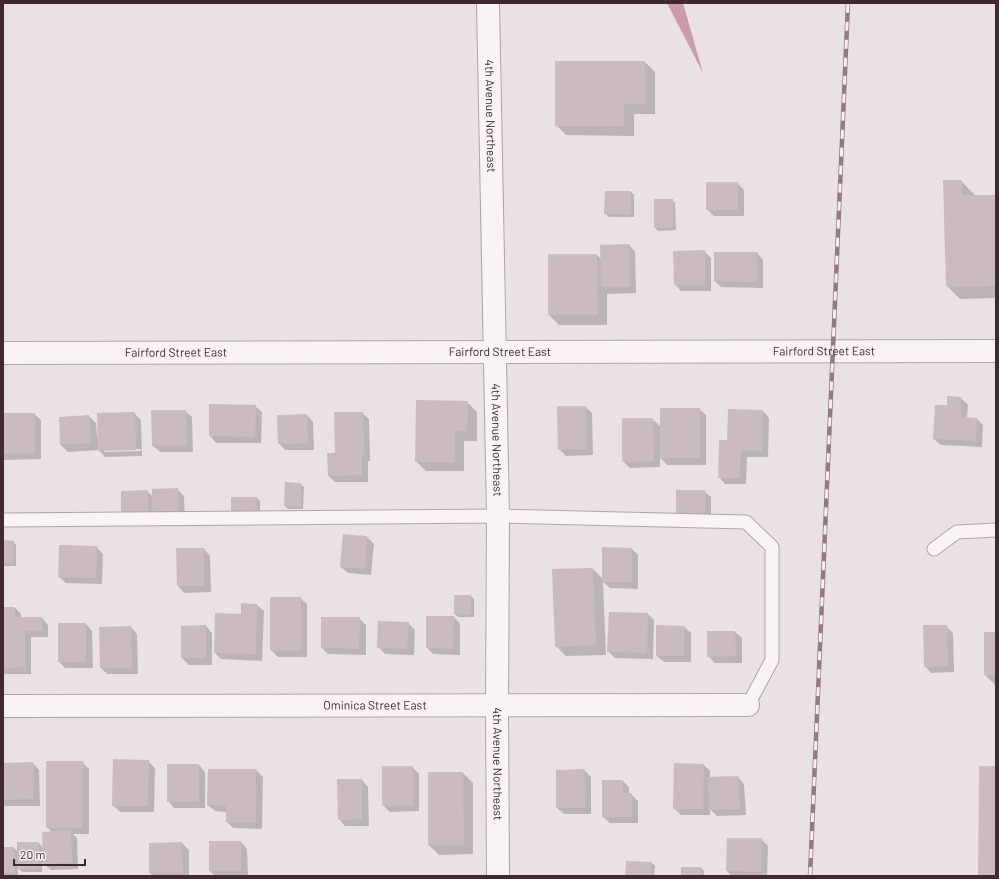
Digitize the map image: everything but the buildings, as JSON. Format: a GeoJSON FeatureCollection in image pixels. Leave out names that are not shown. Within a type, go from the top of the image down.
{"type":"FeatureCollection","features":[{"type":"Feature","properties":{"kind":"street","name":"4th Avenue Northeast"},"geometry":{"type":"LineString","coordinates":[[488,3],[498,516],[498,876]]}},
{"type":"Feature","properties":{"kind":"street","name":"Fairford Street East"},"geometry":{"type":"LineString","coordinates":[[3,353],[996,352]]}},
{"type":"Feature","properties":{"kind":"street","name":"Ominica Street East"},"geometry":{"type":"LineString","coordinates":[[3,706],[748,705]]}},
{"type":"Feature","properties":{"kind":"lane"},"geometry":{"type":"LineString","coordinates":[[3,520],[498,516],[746,522],[772,547],[772,660],[748,705]]}},
{"type":"Feature","properties":{"kind":"lane"},"geometry":{"type":"LineString","coordinates":[[934,548],[957,532],[996,530]]}},
{"type":"Feature","properties":{"kind":"shaded area"},"geometry":{"type":"Polygon","coordinates":[[[667,3],[683,3],[703,73],[667,3]]]}},
{"type":"Feature","properties":{"kind":"railway"},"geometry":{"type":"LineString","coordinates":[[810,876],[848,3]]}}]}
